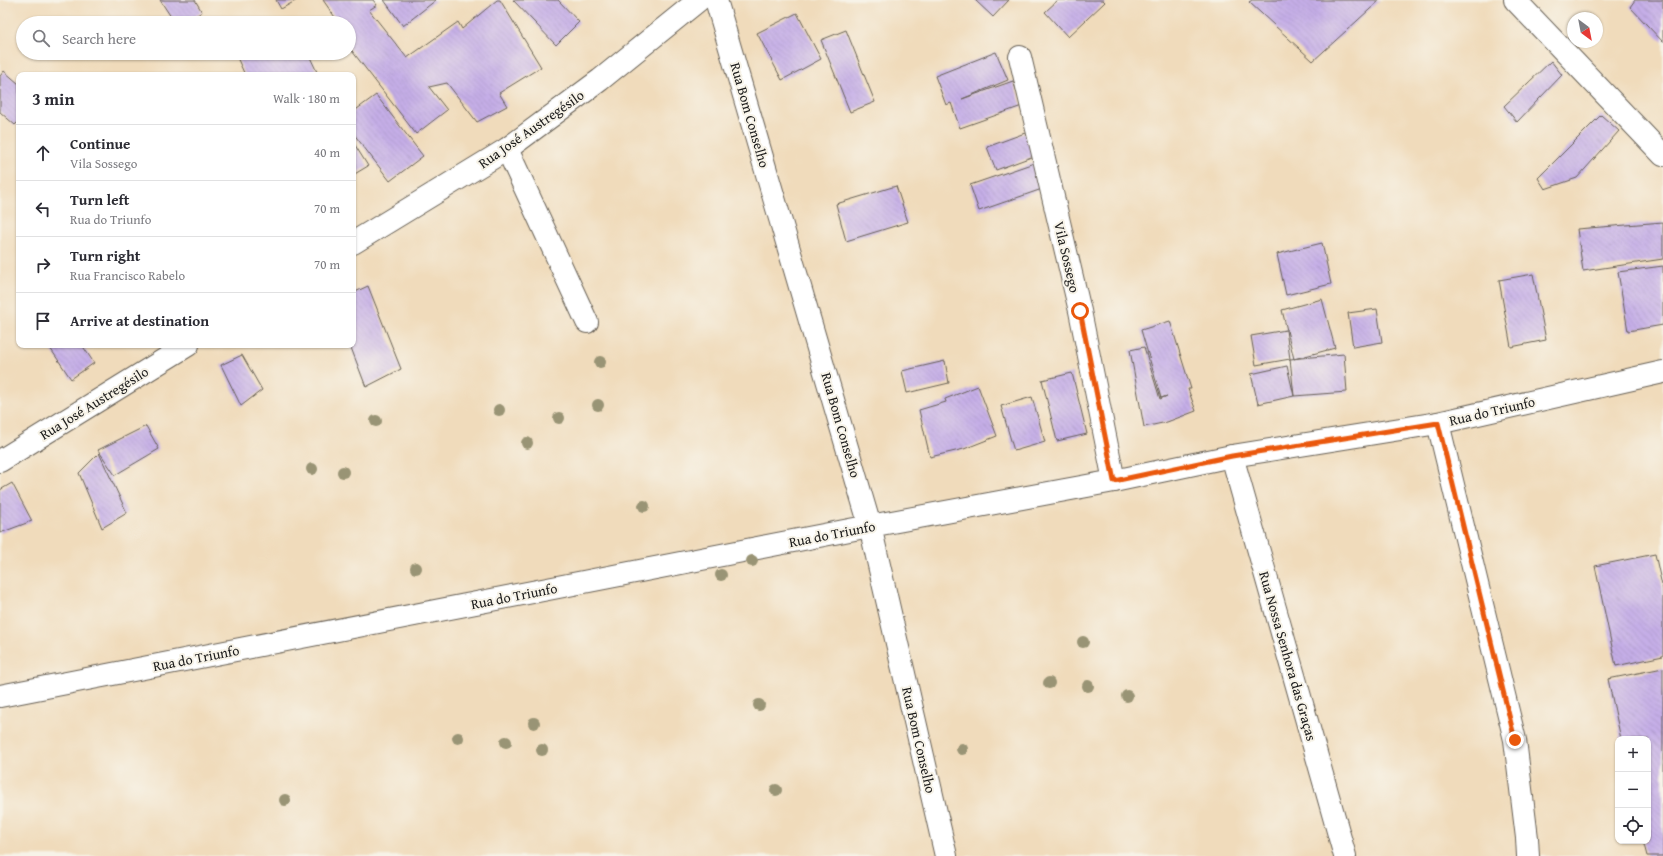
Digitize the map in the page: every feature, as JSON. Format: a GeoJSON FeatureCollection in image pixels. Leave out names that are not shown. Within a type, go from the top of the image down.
{"type":"FeatureCollection","features":[{"type":"Feature","properties":{"kind":"street","name":"Rua José Austregésilo"},"geometry":{"type":"LineString","coordinates":[[356,241],[507,148],[600,80],[698,0]]}},
{"type":"Feature","properties":{"kind":"street","name":"Rua Bom Conselho"},"geometry":{"type":"LineString","coordinates":[[716,0],[870,526],[946,856]]}},
{"type":"Feature","properties":{"kind":"street"},"geometry":{"type":"LineString","coordinates":[[1515,0],[1663,155]]}},
{"type":"Feature","properties":{"kind":"street","name":"Vila Sossego"},"geometry":{"type":"LineString","coordinates":[[1020,57],[1080,311],[1114,481]]}},
{"type":"Feature","properties":{"kind":"street"},"geometry":{"type":"LineString","coordinates":[[507,148],[587,322]]}},
{"type":"Feature","properties":{"kind":"street","name":"Rua José Austregésilo"},"geometry":{"type":"LineString","coordinates":[[0,461],[183,348]]}},
{"type":"Feature","properties":{"kind":"street","name":"Rua do Triunfo"},"geometry":{"type":"LineString","coordinates":[[0,696],[870,526],[1114,481],[1232,456],[1438,423],[1663,372]]}},
{"type":"Feature","properties":{"kind":"street"},"geometry":{"type":"LineString","coordinates":[[1438,423],[1515,740],[1528,856]]}},
{"type":"Feature","properties":{"kind":"street","name":"Rua Nossa Senhora das Graças"},"geometry":{"type":"LineString","coordinates":[[1232,456],[1345,856]]}},
{"type":"Feature","properties":{"kind":"building"},"geometry":{"type":"Polygon","coordinates":[[[160,0],[195,0],[202,12],[196,16],[170,16],[160,0]]]}},
{"type":"Feature","properties":{"kind":"building"},"geometry":{"type":"Polygon","coordinates":[[[276,0],[297,0],[281,9],[276,0]]]}},
{"type":"Feature","properties":{"kind":"building"},"geometry":{"type":"Polygon","coordinates":[[[323,0],[373,0],[377,5],[369,10],[407,58],[458,22],[462,29],[497,0],[500,0],[541,67],[499,93],[507,106],[477,122],[447,83],[429,87],[447,110],[416,134],[356,56],[356,16],[334,16],[323,0]]]}},
{"type":"Feature","properties":{"kind":"building"},"geometry":{"type":"Polygon","coordinates":[[[384,0],[436,0],[403,26],[384,0]]]}},
{"type":"Feature","properties":{"kind":"building"},"geometry":{"type":"Polygon","coordinates":[[[513,0],[558,0],[579,22],[556,45],[513,0]]]}},
{"type":"Feature","properties":{"kind":"building"},"geometry":{"type":"Polygon","coordinates":[[[975,0],[1009,0],[993,17],[975,0]]]}},
{"type":"Feature","properties":{"kind":"building"},"geometry":{"type":"Polygon","coordinates":[[[1058,0],[1103,0],[1105,2],[1068,37],[1045,12],[1058,0]]]}},
{"type":"Feature","properties":{"kind":"building"},"geometry":{"type":"Polygon","coordinates":[[[1252,0],[1380,0],[1313,61],[1249,2],[1252,0]]]}},
{"type":"Feature","properties":{"kind":"building"},"geometry":{"type":"Polygon","coordinates":[[[1635,0],[1663,0],[1663,42],[1630,7],[1635,0]]]}},
{"type":"Feature","properties":{"kind":"building"},"geometry":{"type":"Polygon","coordinates":[[[797,13],[821,59],[782,80],[757,33],[797,13]]]}},
{"type":"Feature","properties":{"kind":"building"},"geometry":{"type":"Polygon","coordinates":[[[846,30],[875,102],[850,112],[821,40],[846,30]]]}},
{"type":"Feature","properties":{"kind":"building"},"geometry":{"type":"Polygon","coordinates":[[[996,52],[1008,80],[962,99],[1013,81],[1022,106],[960,128],[951,103],[946,105],[935,76],[996,52]]]}},
{"type":"Feature","properties":{"kind":"building"},"geometry":{"type":"Polygon","coordinates":[[[238,60],[311,60],[317,72],[244,72],[238,60]]]}},
{"type":"Feature","properties":{"kind":"building"},"geometry":{"type":"Polygon","coordinates":[[[1551,61],[1562,75],[1517,122],[1504,106],[1551,61]]]}},
{"type":"Feature","properties":{"kind":"building"},"geometry":{"type":"Polygon","coordinates":[[[4,71],[16,81],[15,125],[0,112],[0,76],[4,71]]]}},
{"type":"Feature","properties":{"kind":"building"},"geometry":{"type":"Polygon","coordinates":[[[376,95],[423,156],[390,181],[356,137],[356,110],[376,95]]]}},
{"type":"Feature","properties":{"kind":"building"},"geometry":{"type":"Polygon","coordinates":[[[1601,115],[1619,131],[1577,178],[1545,189],[1538,178],[1601,115]]]}},
{"type":"Feature","properties":{"kind":"building"},"geometry":{"type":"Polygon","coordinates":[[[1025,133],[1034,156],[996,170],[987,147],[1025,133]]]}},
{"type":"Feature","properties":{"kind":"building"},"geometry":{"type":"Polygon","coordinates":[[[356,147],[368,166],[356,173],[356,147]]]}},
{"type":"Feature","properties":{"kind":"building"},"geometry":{"type":"Polygon","coordinates":[[[1034,163],[1042,189],[979,211],[970,185],[1034,163]]]}},
{"type":"Feature","properties":{"kind":"building"},"geometry":{"type":"Polygon","coordinates":[[[896,186],[908,222],[846,241],[836,204],[896,186]]]}},
{"type":"Feature","properties":{"kind":"building"},"geometry":{"type":"Polygon","coordinates":[[[1663,222],[1663,259],[1583,271],[1577,229],[1663,222]]]}},
{"type":"Feature","properties":{"kind":"building"},"geometry":{"type":"Polygon","coordinates":[[[1322,243],[1331,284],[1286,295],[1277,254],[1322,243]]]}},
{"type":"Feature","properties":{"kind":"building"},"geometry":{"type":"Polygon","coordinates":[[[1663,266],[1663,325],[1628,331],[1618,272],[1663,266]]]}},
{"type":"Feature","properties":{"kind":"building"},"geometry":{"type":"Polygon","coordinates":[[[1533,274],[1546,340],[1511,347],[1499,280],[1533,274]]]}},
{"type":"Feature","properties":{"kind":"building"},"geometry":{"type":"Polygon","coordinates":[[[368,286],[401,369],[366,387],[351,348],[356,348],[356,292],[368,286]]]}},
{"type":"Feature","properties":{"kind":"building"},"geometry":{"type":"Polygon","coordinates":[[[1322,299],[1335,348],[1294,359],[1282,310],[1322,299]]]}},
{"type":"Feature","properties":{"kind":"building"},"geometry":{"type":"Polygon","coordinates":[[[1377,309],[1382,342],[1353,347],[1348,313],[1377,309]]]}},
{"type":"Feature","properties":{"kind":"building"},"geometry":{"type":"Polygon","coordinates":[[[1170,321],[1191,389],[1188,389],[1196,411],[1167,422],[1144,427],[1130,350],[1144,347],[1160,399],[1167,396],[1161,398],[1141,330],[1170,321]]]}},
{"type":"Feature","properties":{"kind":"building"},"geometry":{"type":"Polygon","coordinates":[[[1286,330],[1290,359],[1256,365],[1251,336],[1286,330]]]}},
{"type":"Feature","properties":{"kind":"building"},"geometry":{"type":"Polygon","coordinates":[[[50,348],[84,348],[94,363],[71,379],[50,348]]]}},
{"type":"Feature","properties":{"kind":"building"},"geometry":{"type":"Polygon","coordinates":[[[1344,354],[1347,392],[1294,396],[1290,359],[1344,354]]]}},
{"type":"Feature","properties":{"kind":"building"},"geometry":{"type":"Polygon","coordinates":[[[242,355],[262,390],[241,406],[221,365],[242,355]]]}},
{"type":"Feature","properties":{"kind":"building"},"geometry":{"type":"Polygon","coordinates":[[[945,361],[949,383],[907,393],[902,371],[945,361]]]}},
{"type":"Feature","properties":{"kind":"building"},"geometry":{"type":"Polygon","coordinates":[[[1287,366],[1294,396],[1258,404],[1251,374],[1287,366]]]}},
{"type":"Feature","properties":{"kind":"building"},"geometry":{"type":"Polygon","coordinates":[[[1072,373],[1087,434],[1057,441],[1042,380],[1072,373]]]}},
{"type":"Feature","properties":{"kind":"building"},"geometry":{"type":"Polygon","coordinates":[[[978,386],[997,436],[964,449],[930,457],[919,410],[946,402],[945,399],[978,386]]]}},
{"type":"Feature","properties":{"kind":"building"},"geometry":{"type":"Polygon","coordinates":[[[1032,397],[1045,442],[1014,451],[1001,406],[1032,397]]]}},
{"type":"Feature","properties":{"kind":"building"},"geometry":{"type":"Polygon","coordinates":[[[146,426],[159,449],[115,475],[98,450],[146,426]]]}},
{"type":"Feature","properties":{"kind":"building"},"geometry":{"type":"Polygon","coordinates":[[[99,453],[127,513],[102,528],[79,473],[99,453]]]}},
{"type":"Feature","properties":{"kind":"building"},"geometry":{"type":"Polygon","coordinates":[[[12,483],[32,521],[0,533],[0,490],[12,483]]]}},
{"type":"Feature","properties":{"kind":"building"},"geometry":{"type":"Polygon","coordinates":[[[1655,554],[1663,590],[1663,656],[1616,666],[1595,566],[1655,554]]]}},
{"type":"Feature","properties":{"kind":"building"},"geometry":{"type":"Polygon","coordinates":[[[1663,668],[1663,856],[1647,856],[1644,844],[1651,844],[1651,736],[1620,736],[1608,679],[1663,668]]]}},
{"type":"Feature","properties":{"kind":"route"},"geometry":{"type":"LineString","coordinates":[[1080,311],[1114,481],[1232,456],[1438,423],[1515,740]]}}]}
